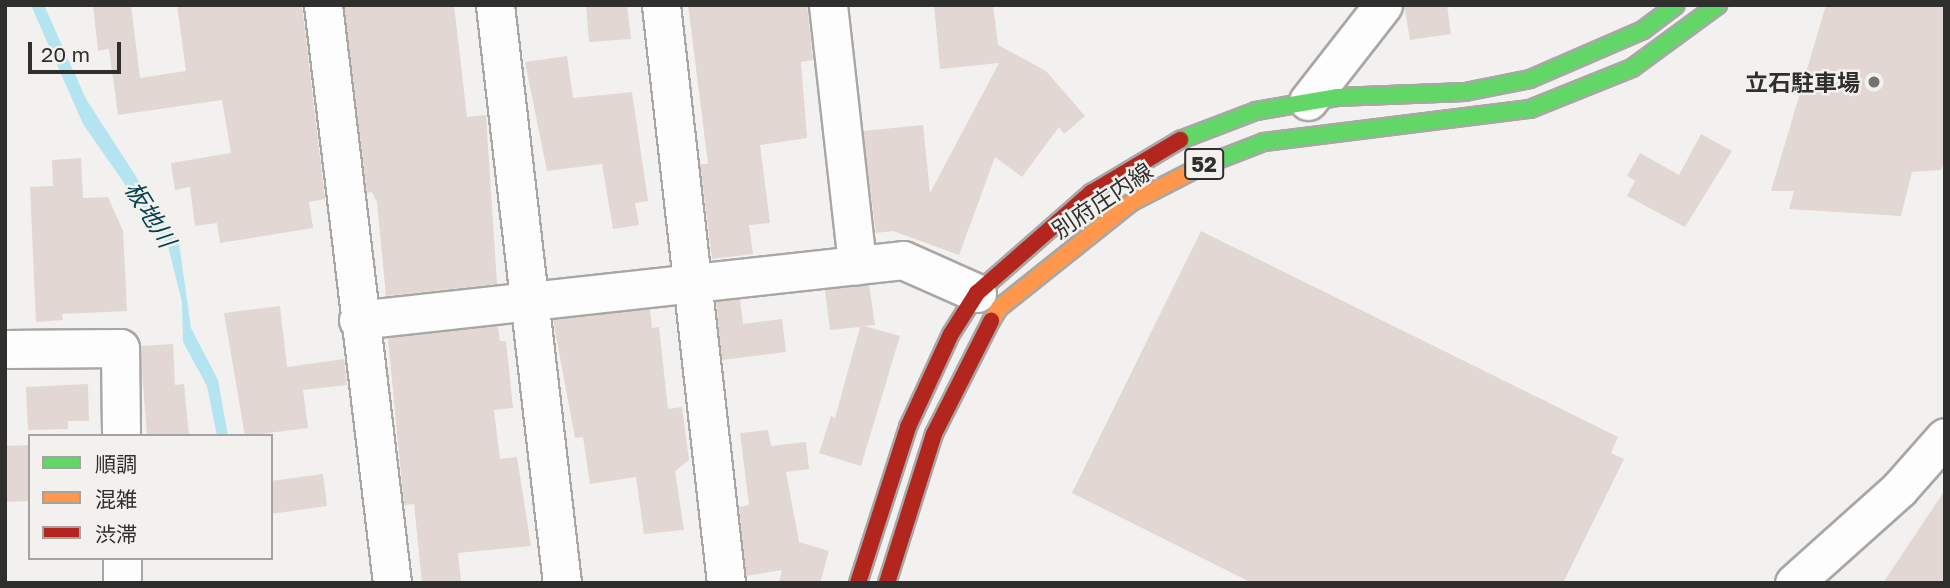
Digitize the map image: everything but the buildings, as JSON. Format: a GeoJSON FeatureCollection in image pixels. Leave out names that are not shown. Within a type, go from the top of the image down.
{"type":"FeatureCollection","features":[{"type":"Feature","properties":{"kind":"main road","name":"別府庄内線"},"geometry":{"type":"LineString","coordinates":[[878,581],[926,380],[977,293],[1068,210],[1128,167],[1198,130],[1308,101],[1465,92],[1530,79],[1643,30],[1676,5]]}},
{"type":"Feature","properties":{"kind":"main road","name":"別府庄内線"},"geometry":{"type":"LineString","coordinates":[[878,581],[934,434],[993,318],[1042,269],[1132,202],[1209,162],[1264,142],[1311,132],[1471,120],[1540,106],[1632,68],[1718,5]]}},
{"type":"Feature","properties":{"kind":"street"},"geometry":{"type":"LineString","coordinates":[[323,5],[358,320],[392,583]]}},
{"type":"Feature","properties":{"kind":"street"},"geometry":{"type":"LineString","coordinates":[[495,5],[562,583]]}},
{"type":"Feature","properties":{"kind":"street"},"geometry":{"type":"LineString","coordinates":[[661,5],[726,583]]}},
{"type":"Feature","properties":{"kind":"street"},"geometry":{"type":"LineString","coordinates":[[828,5],[858,265]]}},
{"type":"Feature","properties":{"kind":"street"},"geometry":{"type":"LineString","coordinates":[[1308,101],[1383,5]]}},
{"type":"Feature","properties":{"kind":"street"},"geometry":{"type":"LineString","coordinates":[[358,320],[530,304],[903,260],[977,293]]}},
{"type":"Feature","properties":{"kind":"street"},"geometry":{"type":"LineString","coordinates":[[5,349],[120,348],[121,434]]}},
{"type":"Feature","properties":{"kind":"street"},"geometry":{"type":"LineString","coordinates":[[1794,583],[1899,489],[1945,437]]}},
{"type":"Feature","properties":{"kind":"street"},"geometry":{"type":"LineString","coordinates":[[122,560],[122,583]]}},
{"type":"Feature","properties":{"kind":"water","name":"板地川"},"geometry":{"type":"Polygon","coordinates":[[[31,5],[44,5],[86,99],[179,243],[191,328],[218,380],[228,434],[217,434],[207,386],[183,342],[182,302],[168,246],[83,124],[31,5]]]}},
{"type":"Feature","properties":{"kind":"traffic: fast"},"geometry":{"type":"LineString","coordinates":[[1180,140],[1256,111],[1337,97],[1465,92],[1530,79],[1643,30],[1676,5]]}},
{"type":"Feature","properties":{"kind":"traffic: fast"},"geometry":{"type":"LineString","coordinates":[[1202,166],[1264,142],[1530,109],[1632,68],[1718,5]]}},
{"type":"Feature","properties":{"kind":"traffic: slow"},"geometry":{"type":"LineString","coordinates":[[991,321],[999,308],[1132,202],[1202,166]]}},
{"type":"Feature","properties":{"kind":"traffic: jam"},"geometry":{"type":"LineString","coordinates":[[858,583],[908,427],[951,334],[977,293],[1091,193],[1180,140]]}},
{"type":"Feature","properties":{"kind":"traffic: jam"},"geometry":{"type":"LineString","coordinates":[[887,583],[934,434],[991,321]]}},
{"type":"Feature","properties":{"kind":"place","name":"立石駐車場"},"geometry":{"type":"Point","coordinates":[1874,82]}}]}
